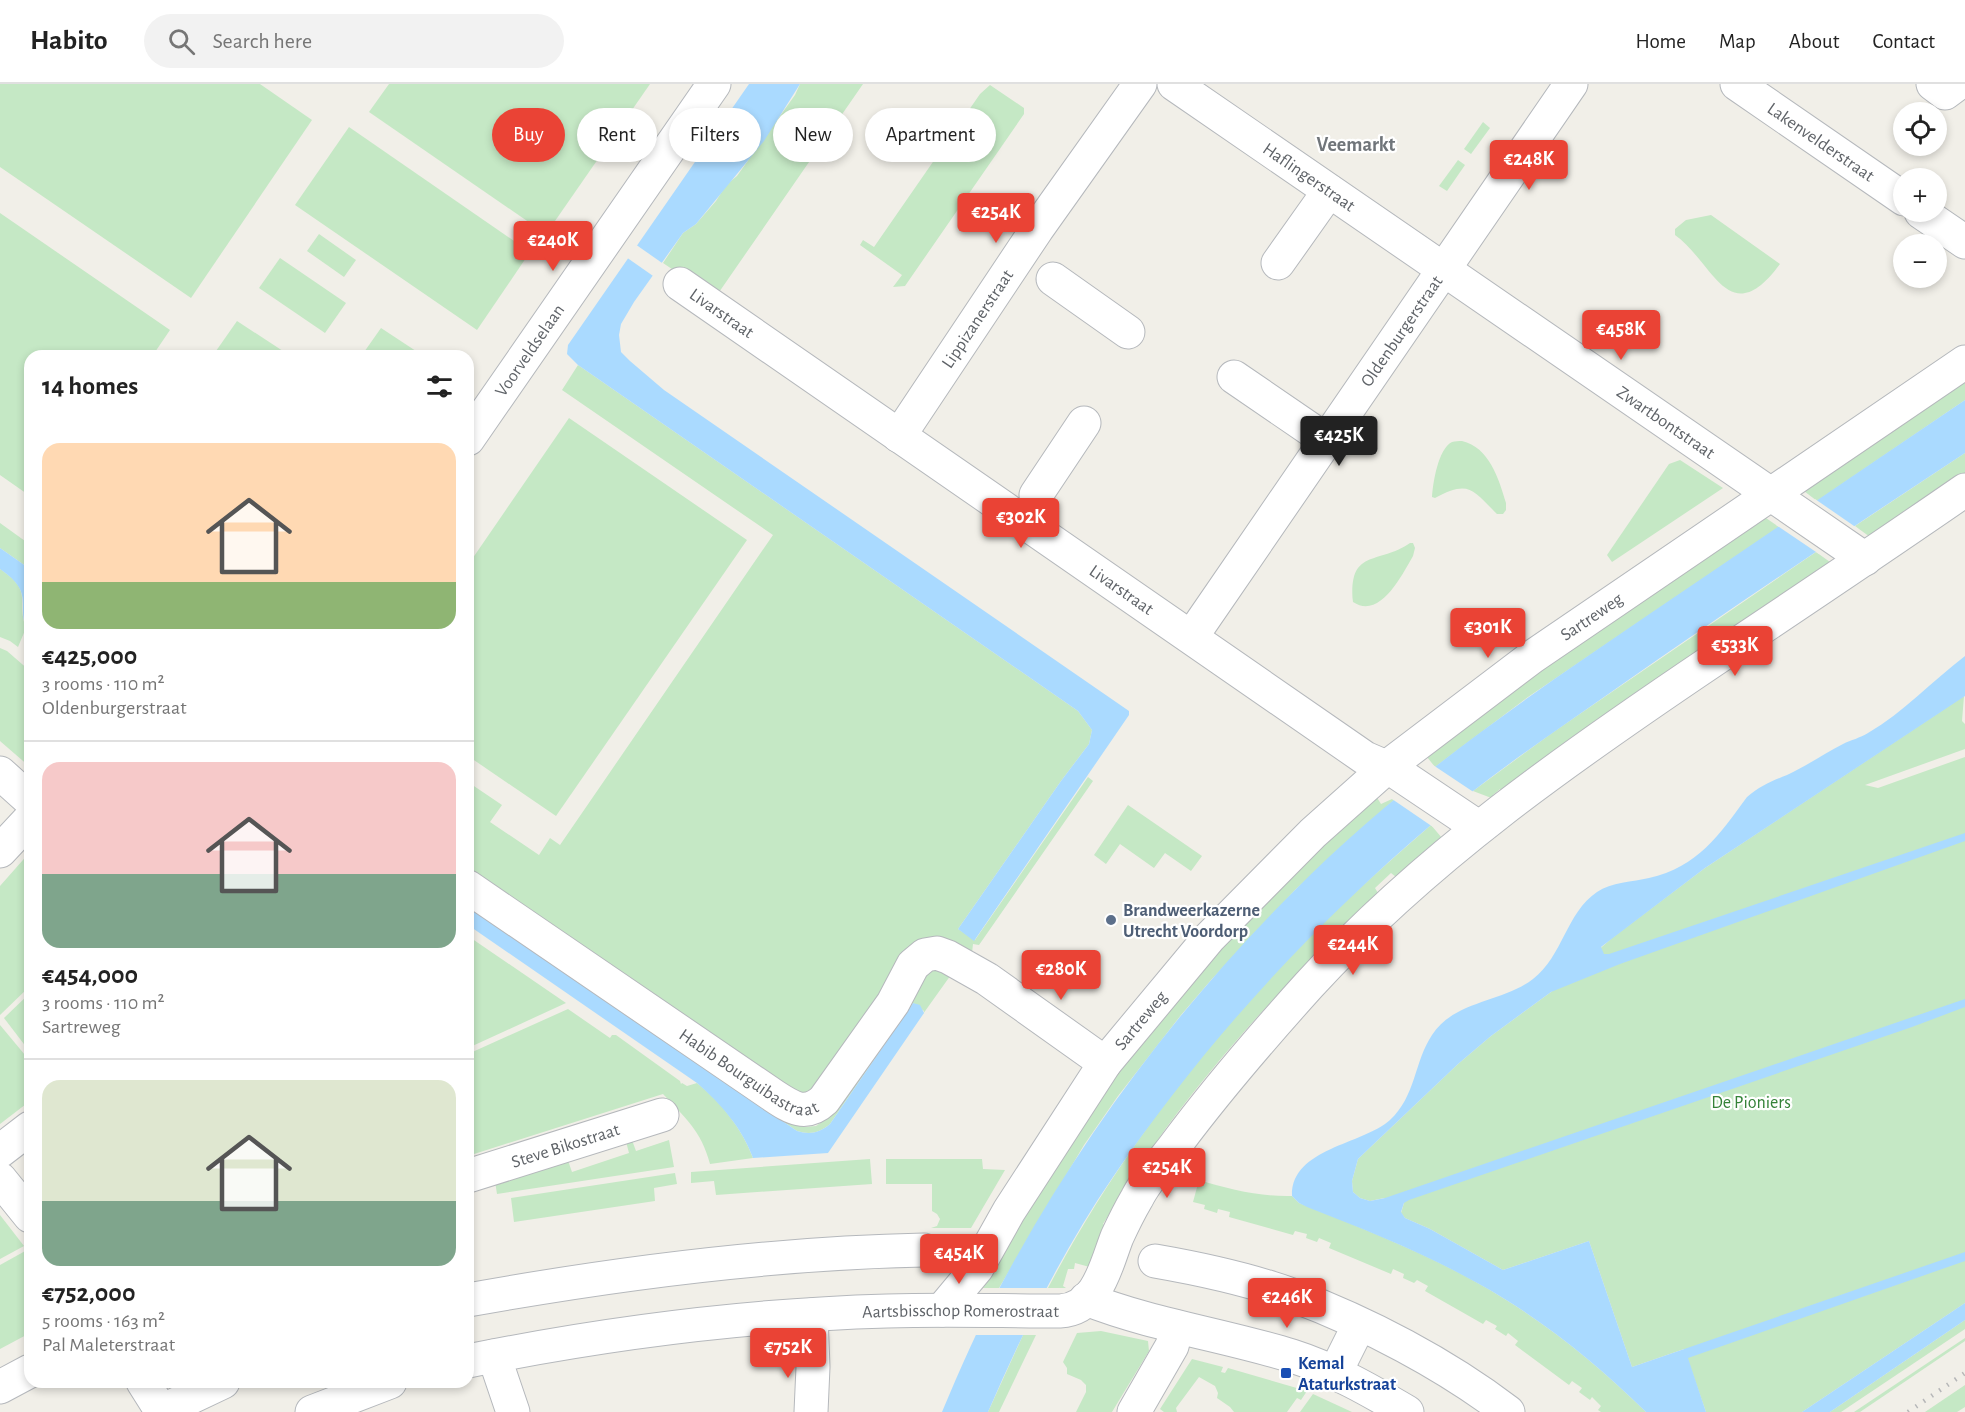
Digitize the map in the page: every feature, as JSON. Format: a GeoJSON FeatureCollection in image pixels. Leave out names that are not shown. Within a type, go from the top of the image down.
{"type":"FeatureCollection","features":[{"type":"Feature","properties":{"kind":"street","name":"Voorveldselaan"},"geometry":{"type":"LineString","coordinates":[[474,430],[714,84]]}},
{"type":"Feature","properties":{"kind":"street","name":"Lippizanerstraat"},"geometry":{"type":"LineString","coordinates":[[899,436],[1037,229],[1140,84]]}},
{"type":"Feature","properties":{"kind":"street","name":"Haflingerstraat"},"geometry":{"type":"LineString","coordinates":[[1174,84],[1444,269]]}},
{"type":"Feature","properties":{"kind":"street","name":"Oldenburgerstraat"},"geometry":{"type":"LineString","coordinates":[[1192,636],[1571,84]]}},
{"type":"Feature","properties":{"kind":"street","name":"Lakenvelderstraat"},"geometry":{"type":"LineString","coordinates":[[1737,84],[1893,191]]}},
{"type":"Feature","properties":{"kind":"street"},"geometry":{"type":"LineString","coordinates":[[1933,84],[1945,93],[1957,84]]}},
{"type":"Feature","properties":{"kind":"street"},"geometry":{"type":"LineString","coordinates":[[1278,263],[1329,190]]}},
{"type":"Feature","properties":{"kind":"street"},"geometry":{"type":"LineString","coordinates":[[1936,222],[1965,242]]}},
{"type":"Feature","properties":{"kind":"street","name":"Zwartbontstraat"},"geometry":{"type":"LineString","coordinates":[[1444,269],[1780,499]]}},
{"type":"Feature","properties":{"kind":"street"},"geometry":{"type":"LineString","coordinates":[[1053,279],[1128,332]]}},
{"type":"Feature","properties":{"kind":"street","name":"Livarstraat"},"geometry":{"type":"LineString","coordinates":[[680,284],[1192,636],[1365,758],[1396,772]]}},
{"type":"Feature","properties":{"kind":"street","name":"Sartreweg"},"geometry":{"type":"LineString","coordinates":[[942,1310],[976,1268],[1014,1202],[1105,1063],[1171,984],[1177,990],[1267,891],[1357,806],[1532,657],[1780,499],[1965,362]]}},
{"type":"Feature","properties":{"kind":"street"},"geometry":{"type":"LineString","coordinates":[[1234,376],[1326,440]]}},
{"type":"Feature","properties":{"kind":"street"},"geometry":{"type":"LineString","coordinates":[[1036,495],[1084,423]]}},
{"type":"Feature","properties":{"kind":"street"},"geometry":{"type":"LineString","coordinates":[[1086,1299],[1101,1280],[1118,1236],[1138,1195],[1252,1047],[1326,967],[1473,824],[1857,554],[1965,490]]}},
{"type":"Feature","properties":{"kind":"street"},"geometry":{"type":"LineString","coordinates":[[1780,499],[1857,554]]}},
{"type":"Feature","properties":{"kind":"street"},"geometry":{"type":"LineString","coordinates":[[1396,772],[1473,824]]}},
{"type":"Feature","properties":{"kind":"street"},"geometry":{"type":"LineString","coordinates":[[0,773],[24,795]]}},
{"type":"Feature","properties":{"kind":"street"},"geometry":{"type":"LineString","coordinates":[[0,851],[24,825]]}},
{"type":"Feature","properties":{"kind":"street","name":"Habib Bourguibastraat"},"geometry":{"type":"LineString","coordinates":[[474,891],[774,1096],[802,1110],[816,1108],[825,1100],[892,1003],[913,965],[925,955],[937,953],[987,980],[1105,1063]]}},
{"type":"Feature","properties":{"kind":"street","name":"Steve Bikostraat"},"geometry":{"type":"LineString","coordinates":[[474,1174],[662,1115]]}},
{"type":"Feature","properties":{"kind":"street"},"geometry":{"type":"LineString","coordinates":[[0,1151],[24,1133]]}},
{"type":"Feature","properties":{"kind":"street"},"geometry":{"type":"LineString","coordinates":[[0,1179],[24,1209]]}},
{"type":"Feature","properties":{"kind":"street"},"geometry":{"type":"LineString","coordinates":[[474,1299],[707,1264],[809,1255],[924,1250]]}},
{"type":"Feature","properties":{"kind":"street"},"geometry":{"type":"LineString","coordinates":[[1155,1261],[1202,1270],[1291,1295],[1413,1351],[1468,1382],[1508,1412]]}},
{"type":"Feature","properties":{"kind":"street","name":"Aartsbisschop Romerostraat"},"geometry":{"type":"LineString","coordinates":[[481,1359],[656,1329],[811,1315],[942,1310],[1054,1311],[1072,1309],[1086,1299],[1138,1318],[1292,1356],[1335,1373],[1407,1412]]}},
{"type":"Feature","properties":{"kind":"street"},"geometry":{"type":"LineString","coordinates":[[811,1315],[813,1367],[811,1412]]}},
{"type":"Feature","properties":{"kind":"street"},"geometry":{"type":"LineString","coordinates":[[1335,1373],[1359,1325]]}},
{"type":"Feature","properties":{"kind":"street"},"geometry":{"type":"LineString","coordinates":[[1134,1412],[1172,1346],[1177,1327]]}},
{"type":"Feature","properties":{"kind":"street"},"geometry":{"type":"LineString","coordinates":[[481,1359],[513,1412]]}},
{"type":"Feature","properties":{"kind":"street"},"geometry":{"type":"LineString","coordinates":[[0,1387],[24,1374]]}},
{"type":"Feature","properties":{"kind":"street"},"geometry":{"type":"LineString","coordinates":[[147,1388],[162,1412],[211,1388]]}},
{"type":"Feature","properties":{"kind":"street"},"geometry":{"type":"LineString","coordinates":[[312,1412],[374,1388]]}},
{"type":"Feature","properties":{"kind":"green space"},"geometry":{"type":"Polygon","coordinates":[[[0,84],[260,84],[312,120],[191,298],[0,167],[0,84]]]}},
{"type":"Feature","properties":{"kind":"green space"},"geometry":{"type":"Polygon","coordinates":[[[389,84],[650,84],[633,108],[577,108],[577,162],[596,162],[546,234],[369,112],[389,84]]]}},
{"type":"Feature","properties":{"kind":"green space"},"geometry":{"type":"Polygon","coordinates":[[[800,84],[863,84],[846,108],[786,108],[800,84]]]}},
{"type":"Feature","properties":{"kind":"green space"},"geometry":{"type":"Polygon","coordinates":[[[990,85],[1024,108],[1024,114],[996,154],[996,108],[970,108],[990,85]]]}},
{"type":"Feature","properties":{"kind":"green space"},"geometry":{"type":"Polygon","coordinates":[[[1483,122],[1490,128],[1471,154],[1464,149],[1483,122]]]}},
{"type":"Feature","properties":{"kind":"green space"},"geometry":{"type":"Polygon","coordinates":[[[773,126],[773,162],[809,162],[715,298],[663,263],[683,233],[696,224],[747,162],[761,162],[761,142],[773,126]]]}},
{"type":"Feature","properties":{"kind":"green space"},"geometry":{"type":"Polygon","coordinates":[[[349,127],[530,252],[477,330],[295,205],[349,127]]]}},
{"type":"Feature","properties":{"kind":"green space"},"geometry":{"type":"Polygon","coordinates":[[[1458,160],[1465,165],[1447,191],[1439,186],[1458,160]]]}},
{"type":"Feature","properties":{"kind":"green space"},"geometry":{"type":"Polygon","coordinates":[[[933,162],[991,162],[905,286],[893,287],[902,275],[860,245],[863,240],[874,247],[933,162]]]}},
{"type":"Feature","properties":{"kind":"green space"},"geometry":{"type":"Polygon","coordinates":[[[0,213],[170,330],[156,350],[24,350],[24,492],[0,475],[0,213]]]}},
{"type":"Feature","properties":{"kind":"green space"},"geometry":{"type":"Polygon","coordinates":[[[1711,215],[1780,264],[1762,284],[1748,293],[1735,293],[1723,286],[1689,247],[1675,235],[1675,229],[1686,220],[1711,215]]]}},
{"type":"Feature","properties":{"kind":"green space"},"geometry":{"type":"Polygon","coordinates":[[[319,234],[356,260],[344,277],[307,251],[319,234]]]}},
{"type":"Feature","properties":{"kind":"green space"},"geometry":{"type":"Polygon","coordinates":[[[280,258],[346,303],[325,333],[259,288],[280,258]]]}},
{"type":"Feature","properties":{"kind":"green space"},"geometry":{"type":"Polygon","coordinates":[[[237,321],[281,350],[217,350],[237,321]]]}},
{"type":"Feature","properties":{"kind":"green space"},"geometry":{"type":"Polygon","coordinates":[[[381,328],[414,350],[366,350],[381,328]]]}},
{"type":"Feature","properties":{"kind":"green space"},"geometry":{"type":"Polygon","coordinates":[[[578,365],[1078,711],[1092,730],[1089,744],[958,929],[975,940],[1088,777],[1093,781],[979,945],[973,944],[972,953],[928,940],[917,940],[890,976],[824,1083],[802,1095],[474,880],[474,786],[502,805],[490,822],[539,855],[550,838],[560,845],[773,535],[562,390],[578,365]]]}},
{"type":"Feature","properties":{"kind":"green space"},"geometry":{"type":"Polygon","coordinates":[[[1965,371],[1965,400],[1817,501],[1804,491],[1965,371]]]}},
{"type":"Feature","properties":{"kind":"green space"},"geometry":{"type":"Polygon","coordinates":[[[569,418],[747,540],[556,816],[474,760],[474,556],[569,418]]]}},
{"type":"Feature","properties":{"kind":"green space"},"geometry":{"type":"Polygon","coordinates":[[[1462,441],[1479,450],[1492,465],[1506,503],[1506,510],[1503,514],[1497,514],[1482,498],[1469,490],[1456,489],[1435,498],[1432,497],[1437,467],[1443,452],[1452,442],[1462,441]]]}},
{"type":"Feature","properties":{"kind":"green space"},"geometry":{"type":"Polygon","coordinates":[[[1965,453],[1965,482],[1870,537],[1855,526],[1965,453]]]}},
{"type":"Feature","properties":{"kind":"green space"},"geometry":{"type":"Polygon","coordinates":[[[1680,460],[1723,488],[1612,562],[1607,555],[1669,464],[1680,460]]]}},
{"type":"Feature","properties":{"kind":"green space"},"geometry":{"type":"Polygon","coordinates":[[[1763,516],[1779,527],[1528,697],[1435,767],[1423,752],[1763,516]]]}},
{"type":"Feature","properties":{"kind":"green space"},"geometry":{"type":"Polygon","coordinates":[[[0,523],[24,540],[24,565],[0,548],[0,523]]]}},
{"type":"Feature","properties":{"kind":"green space"},"geometry":{"type":"Polygon","coordinates":[[[1413,543],[1415,548],[1413,556],[1389,593],[1372,605],[1363,606],[1353,602],[1355,573],[1360,565],[1413,543]]]}},
{"type":"Feature","properties":{"kind":"green space"},"geometry":{"type":"Polygon","coordinates":[[[1816,552],[1831,565],[1507,797],[1500,789],[1493,795],[1494,799],[1473,791],[1552,733],[1816,552]]]}},
{"type":"Feature","properties":{"kind":"green space"},"geometry":{"type":"Polygon","coordinates":[[[0,569],[21,590],[24,633],[18,647],[0,637],[0,569]]]}},
{"type":"Feature","properties":{"kind":"green space"},"geometry":{"type":"Polygon","coordinates":[[[0,648],[24,666],[24,762],[0,741],[0,648]]]}},
{"type":"Feature","properties":{"kind":"green space","name":"De Pioniers"},"geometry":{"type":"Polygon","coordinates":[[[1964,696],[1962,721],[1965,724],[1965,749],[1865,785],[1878,788],[1965,757],[1965,1303],[1802,1412],[1706,1412],[1684,1349],[1632,1367],[1589,1241],[1503,1270],[1430,1229],[1405,1218],[1401,1213],[1404,1203],[1384,1198],[1370,1201],[1360,1198],[1353,1192],[1352,1181],[1358,1159],[1458,1064],[1491,1036],[1551,992],[1612,938],[1705,868],[1964,696]]]}},
{"type":"Feature","properties":{"kind":"green space"},"geometry":{"type":"Polygon","coordinates":[[[1376,796],[1381,804],[1394,800],[1296,889],[1181,1015],[1118,1096],[1084,1145],[999,1288],[982,1288],[983,1279],[1109,1068],[1259,907],[1376,796]]]}},
{"type":"Feature","properties":{"kind":"green space"},"geometry":{"type":"Polygon","coordinates":[[[1128,805],[1202,856],[1191,871],[1165,853],[1154,868],[1120,844],[1106,864],[1094,855],[1128,805]]]}},
{"type":"Feature","properties":{"kind":"green space"},"geometry":{"type":"Polygon","coordinates":[[[1431,825],[1442,838],[1396,877],[1391,873],[1375,888],[1378,893],[1267,1006],[1190,1096],[1166,1128],[1103,1224],[1113,1230],[1097,1269],[1075,1263],[1074,1269],[1068,1269],[1063,1286],[1066,1288],[1048,1288],[1075,1239],[1135,1145],[1202,1056],[1237,1014],[1313,932],[1431,825]]]}},
{"type":"Feature","properties":{"kind":"green space"},"geometry":{"type":"Polygon","coordinates":[[[24,859],[24,992],[0,1015],[0,886],[24,859]]]}},
{"type":"Feature","properties":{"kind":"green space"},"geometry":{"type":"Polygon","coordinates":[[[474,910],[804,1127],[816,1126],[826,1119],[923,977],[933,969],[953,972],[923,1014],[924,1011],[913,1003],[830,1124],[814,1132],[797,1131],[474,910]]]}},
{"type":"Feature","properties":{"kind":"green space"},"geometry":{"type":"Polygon","coordinates":[[[474,940],[566,1003],[474,1045],[474,940]]]}},
{"type":"Feature","properties":{"kind":"green space"},"geometry":{"type":"Polygon","coordinates":[[[24,999],[24,1044],[4,1018],[24,999]]]}},
{"type":"Feature","properties":{"kind":"green space"},"geometry":{"type":"Polygon","coordinates":[[[568,1009],[610,1038],[616,1035],[681,1084],[687,1086],[697,1083],[730,1117],[753,1158],[710,1164],[697,1133],[663,1094],[474,1154],[474,1051],[568,1009]]]}},
{"type":"Feature","properties":{"kind":"green space"},"geometry":{"type":"Polygon","coordinates":[[[0,1025],[24,1054],[24,1106],[0,1124],[0,1025]]]}},
{"type":"Feature","properties":{"kind":"green space"},"geometry":{"type":"Polygon","coordinates":[[[629,1132],[636,1151],[669,1140],[674,1167],[497,1194],[494,1175],[565,1152],[572,1172],[629,1153],[624,1134],[629,1132]]]}},
{"type":"Feature","properties":{"kind":"green space"},"geometry":{"type":"Polygon","coordinates":[[[870,1159],[872,1184],[716,1195],[714,1181],[691,1183],[691,1172],[870,1159]]]}},
{"type":"Feature","properties":{"kind":"green space"},"geometry":{"type":"Polygon","coordinates":[[[886,1159],[982,1159],[983,1169],[1005,1170],[971,1228],[931,1228],[937,1226],[940,1219],[932,1211],[932,1184],[886,1184],[886,1159]]]}},
{"type":"Feature","properties":{"kind":"green space"},"geometry":{"type":"Polygon","coordinates":[[[675,1173],[677,1184],[654,1188],[655,1201],[514,1222],[511,1198],[675,1173]]]}},
{"type":"Feature","properties":{"kind":"green space"},"geometry":{"type":"Polygon","coordinates":[[[1199,1180],[1245,1192],[1292,1196],[1299,1203],[1454,1270],[1522,1310],[1559,1337],[1595,1365],[1646,1412],[1601,1412],[1598,1410],[1601,1406],[1592,1397],[1590,1400],[1579,1392],[1582,1388],[1572,1381],[1569,1385],[1515,1345],[1518,1341],[1508,1333],[1506,1336],[1495,1329],[1497,1326],[1486,1320],[1483,1324],[1425,1291],[1428,1286],[1417,1280],[1414,1283],[1403,1278],[1404,1274],[1393,1269],[1391,1274],[1329,1248],[1331,1243],[1319,1238],[1317,1242],[1306,1238],[1307,1234],[1295,1231],[1293,1235],[1229,1217],[1230,1212],[1218,1209],[1217,1213],[1204,1209],[1205,1205],[1193,1202],[1199,1180]]]}},
{"type":"Feature","properties":{"kind":"green space"},"geometry":{"type":"Polygon","coordinates":[[[0,1215],[24,1246],[0,1259],[0,1215]]]}},
{"type":"Feature","properties":{"kind":"green space"},"geometry":{"type":"Polygon","coordinates":[[[24,1252],[24,1336],[0,1349],[0,1265],[24,1252]]]}},
{"type":"Feature","properties":{"kind":"green space"},"geometry":{"type":"Polygon","coordinates":[[[1965,1320],[1965,1329],[1841,1412],[1830,1412],[1965,1320]]]}},
{"type":"Feature","properties":{"kind":"green space"},"geometry":{"type":"Polygon","coordinates":[[[1101,1331],[1148,1341],[1149,1351],[1112,1412],[1076,1412],[1086,1392],[1086,1385],[1081,1380],[1067,1374],[1067,1368],[1063,1362],[1077,1333],[1101,1331]]]}},
{"type":"Feature","properties":{"kind":"green space"},"geometry":{"type":"Polygon","coordinates":[[[1023,1335],[1036,1335],[999,1412],[988,1412],[1023,1335]]]}},
{"type":"Feature","properties":{"kind":"green space"},"geometry":{"type":"Polygon","coordinates":[[[1965,1338],[1965,1341],[1860,1412],[1854,1412],[1965,1338]]]}},
{"type":"Feature","properties":{"kind":"green space"},"geometry":{"type":"Polygon","coordinates":[[[1192,1359],[1223,1367],[1221,1372],[1225,1373],[1228,1368],[1307,1391],[1301,1400],[1297,1398],[1287,1412],[1234,1412],[1217,1398],[1218,1393],[1215,1386],[1199,1377],[1176,1408],[1177,1412],[1164,1412],[1160,1409],[1192,1359]]]}},
{"type":"Feature","properties":{"kind":"green space"},"geometry":{"type":"Polygon","coordinates":[[[1965,1385],[1965,1407],[1957,1412],[1925,1412],[1965,1385]]]}},
{"type":"Feature","properties":{"kind":"green space"},"geometry":{"type":"Polygon","coordinates":[[[1313,1394],[1352,1412],[1300,1412],[1313,1394]]]}},
{"type":"Feature","properties":{"kind":"water"},"geometry":{"type":"Polygon","coordinates":[[[749,84],[800,84],[785,108],[773,108],[773,127],[761,145],[761,108],[732,108],[749,84]]]}},
{"type":"Feature","properties":{"kind":"water"},"geometry":{"type":"Polygon","coordinates":[[[695,162],[747,162],[696,224],[683,233],[634,302],[621,324],[619,335],[621,352],[664,390],[1129,711],[1129,715],[974,941],[958,929],[1089,744],[1092,730],[1078,711],[578,365],[567,354],[568,345],[695,162]]]}},
{"type":"Feature","properties":{"kind":"water"},"geometry":{"type":"Polygon","coordinates":[[[1965,400],[1965,453],[1746,599],[1522,754],[1431,825],[1343,905],[1260,990],[1183,1081],[1147,1128],[1077,1233],[1015,1351],[988,1412],[942,1412],[1001,1285],[1031,1231],[1097,1127],[1170,1029],[1251,936],[1294,891],[1335,852],[1420,779],[1509,711],[1965,400]]]}},
{"type":"Feature","properties":{"kind":"water"},"geometry":{"type":"Polygon","coordinates":[[[0,548],[24,565],[24,620],[22,594],[12,578],[0,569],[0,548]]]}},
{"type":"Feature","properties":{"kind":"water"},"geometry":{"type":"Polygon","coordinates":[[[1965,656],[1965,696],[1705,868],[1601,947],[1604,954],[1609,954],[1965,833],[1965,841],[1620,964],[1551,992],[1491,1036],[1458,1064],[1358,1159],[1352,1181],[1353,1192],[1360,1198],[1370,1201],[1385,1198],[1965,999],[1965,1007],[1912,1027],[1409,1200],[1404,1203],[1401,1212],[1405,1218],[1430,1229],[1503,1270],[1589,1241],[1632,1367],[1965,1252],[1965,1261],[1688,1358],[1706,1412],[1646,1412],[1577,1351],[1541,1323],[1503,1298],[1431,1259],[1307,1207],[1292,1196],[1295,1180],[1303,1167],[1315,1157],[1378,1128],[1399,1111],[1410,1090],[1426,1045],[1442,1024],[1466,1008],[1521,987],[1543,970],[1578,911],[1597,892],[1615,884],[1666,873],[1694,858],[1717,836],[1752,793],[1881,725],[1965,656]]]}},
{"type":"Feature","properties":{"kind":"water"},"geometry":{"type":"Polygon","coordinates":[[[474,910],[797,1131],[810,1133],[830,1124],[913,1003],[920,1005],[924,1013],[828,1153],[753,1158],[730,1117],[697,1083],[474,929],[474,910]]]}},
{"type":"Feature","properties":{"kind":"water"},"geometry":{"type":"Polygon","coordinates":[[[1965,1303],[1965,1320],[1830,1412],[1802,1412],[1965,1303]]]}},
{"type":"Feature","properties":{"kind":"pier"},"geometry":{"type":"Polygon","coordinates":[[[635,244],[665,265],[656,278],[626,257],[635,244]]]}},
{"type":"Feature","properties":{"kind":"pier"},"geometry":{"type":"Polygon","coordinates":[[[1815,499],[1857,528],[1819,554],[1776,525],[1815,499]]]}},
{"type":"Feature","properties":{"kind":"pier"},"geometry":{"type":"Polygon","coordinates":[[[1433,765],[1475,793],[1433,827],[1392,799],[1433,765]]]}},
{"type":"Feature","properties":{"kind":"pier"},"geometry":{"type":"Polygon","coordinates":[[[996,1288],[1051,1288],[1027,1335],[972,1335],[996,1288]]]}},
{"type":"Feature","properties":{"kind":"railway"},"geometry":{"type":"LineString","coordinates":[[1908,1412],[1965,1373]]}},
{"type":"Feature","properties":{"kind":"place","name":"Brandweerkazerne Utrecht Voordorp"},"geometry":{"type":"Point","coordinates":[1111,920]}},
{"type":"Feature","properties":{"kind":"place","name":"Kemal Ataturkstraat"},"geometry":{"type":"Point","coordinates":[1286,1373]}},
{"type":"Feature","properties":{"kind":"district","name":"Veemarkt"},"geometry":{"type":"Point","coordinates":[1356,144]}}]}
